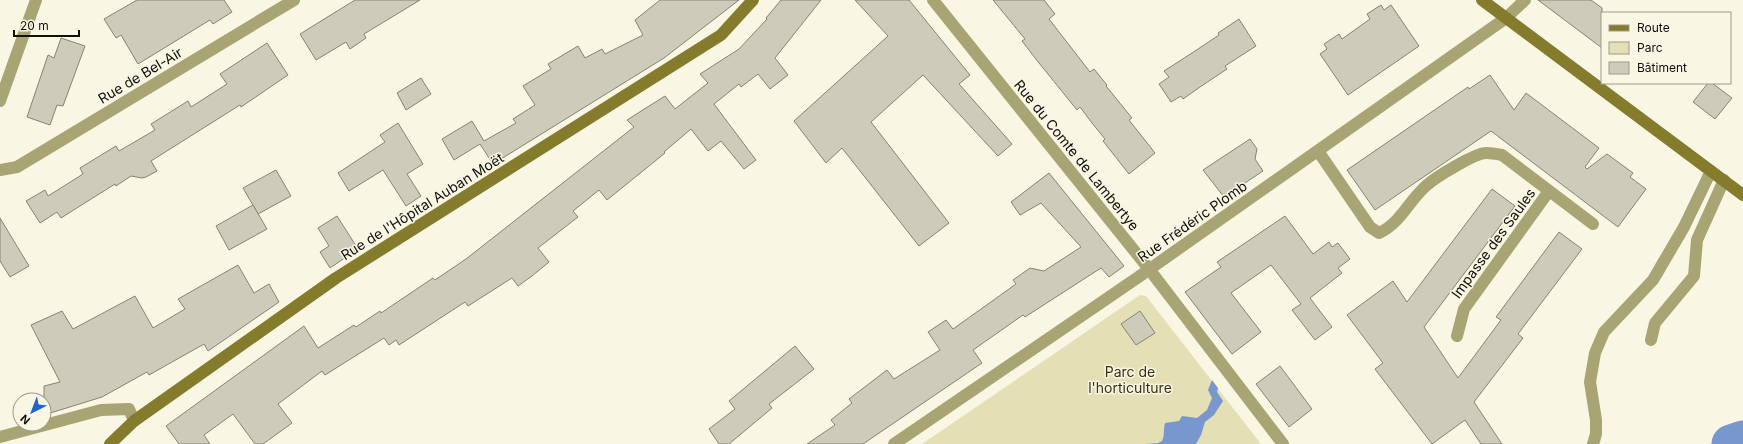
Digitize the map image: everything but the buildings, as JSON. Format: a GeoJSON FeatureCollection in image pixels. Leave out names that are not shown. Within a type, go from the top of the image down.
{"type":"FeatureCollection","features":[{"type":"Feature","properties":{"kind":"main road","name":"Rue de l'Hôpital Auban Moët"},"geometry":{"type":"LineString","coordinates":[[110,444],[134,421],[336,278],[721,35],[753,0]]}},
{"type":"Feature","properties":{"kind":"main road"},"geometry":{"type":"LineString","coordinates":[[1482,0],[1743,195]]}},
{"type":"Feature","properties":{"kind":"street"},"geometry":{"type":"LineString","coordinates":[[0,101],[36,0]]}},
{"type":"Feature","properties":{"kind":"street","name":"Rue de Bel-Air"},"geometry":{"type":"LineString","coordinates":[[0,170],[17,167],[294,0]]}},
{"type":"Feature","properties":{"kind":"street","name":"Rue du Comte de Lambertye"},"geometry":{"type":"LineString","coordinates":[[933,0],[1149,269],[1284,444]]}},
{"type":"Feature","properties":{"kind":"street","name":"Rue Frédéric Plomb"},"geometry":{"type":"LineString","coordinates":[[894,444],[1318,151],[1506,18],[1525,0]]}},
{"type":"Feature","properties":{"kind":"street"},"geometry":{"type":"LineString","coordinates":[[1318,151],[1370,227],[1379,233],[1387,230],[1396,222],[1426,185],[1474,156],[1486,153],[1502,155],[1593,224]]}},
{"type":"Feature","properties":{"kind":"street"},"geometry":{"type":"LineString","coordinates":[[1651,340],[1655,323],[1694,276],[1697,240],[1717,175]]}},
{"type":"Feature","properties":{"kind":"street"},"geometry":{"type":"LineString","coordinates":[[1592,444],[1596,434],[1596,420],[1590,382],[1595,353],[1604,332],[1653,280],[1717,175]]}},
{"type":"Feature","properties":{"kind":"street","name":"Impasse des Saules"},"geometry":{"type":"LineString","coordinates":[[1457,336],[1464,309],[1549,191]]}},
{"type":"Feature","properties":{"kind":"street"},"geometry":{"type":"LineString","coordinates":[[0,436],[101,410],[129,409],[134,421]]}},
{"type":"Feature","properties":{"kind":"green space","name":"Parc de l'horticulture"},"geometry":{"type":"Polygon","coordinates":[[[1140,295],[1146,296],[1261,444],[922,444],[1140,295]]]}},
{"type":"Feature","properties":{"kind":"water"},"geometry":{"type":"Polygon","coordinates":[[[1212,380],[1218,388],[1217,392],[1223,401],[1214,415],[1205,422],[1201,435],[1196,444],[1145,444],[1158,443],[1162,441],[1165,423],[1179,421],[1182,416],[1197,418],[1207,410],[1212,398],[1208,390],[1212,380]]]}},
{"type":"Feature","properties":{"kind":"waterway"},"geometry":{"type":"LineString","coordinates":[[1731,444],[1743,440]]}}]}
